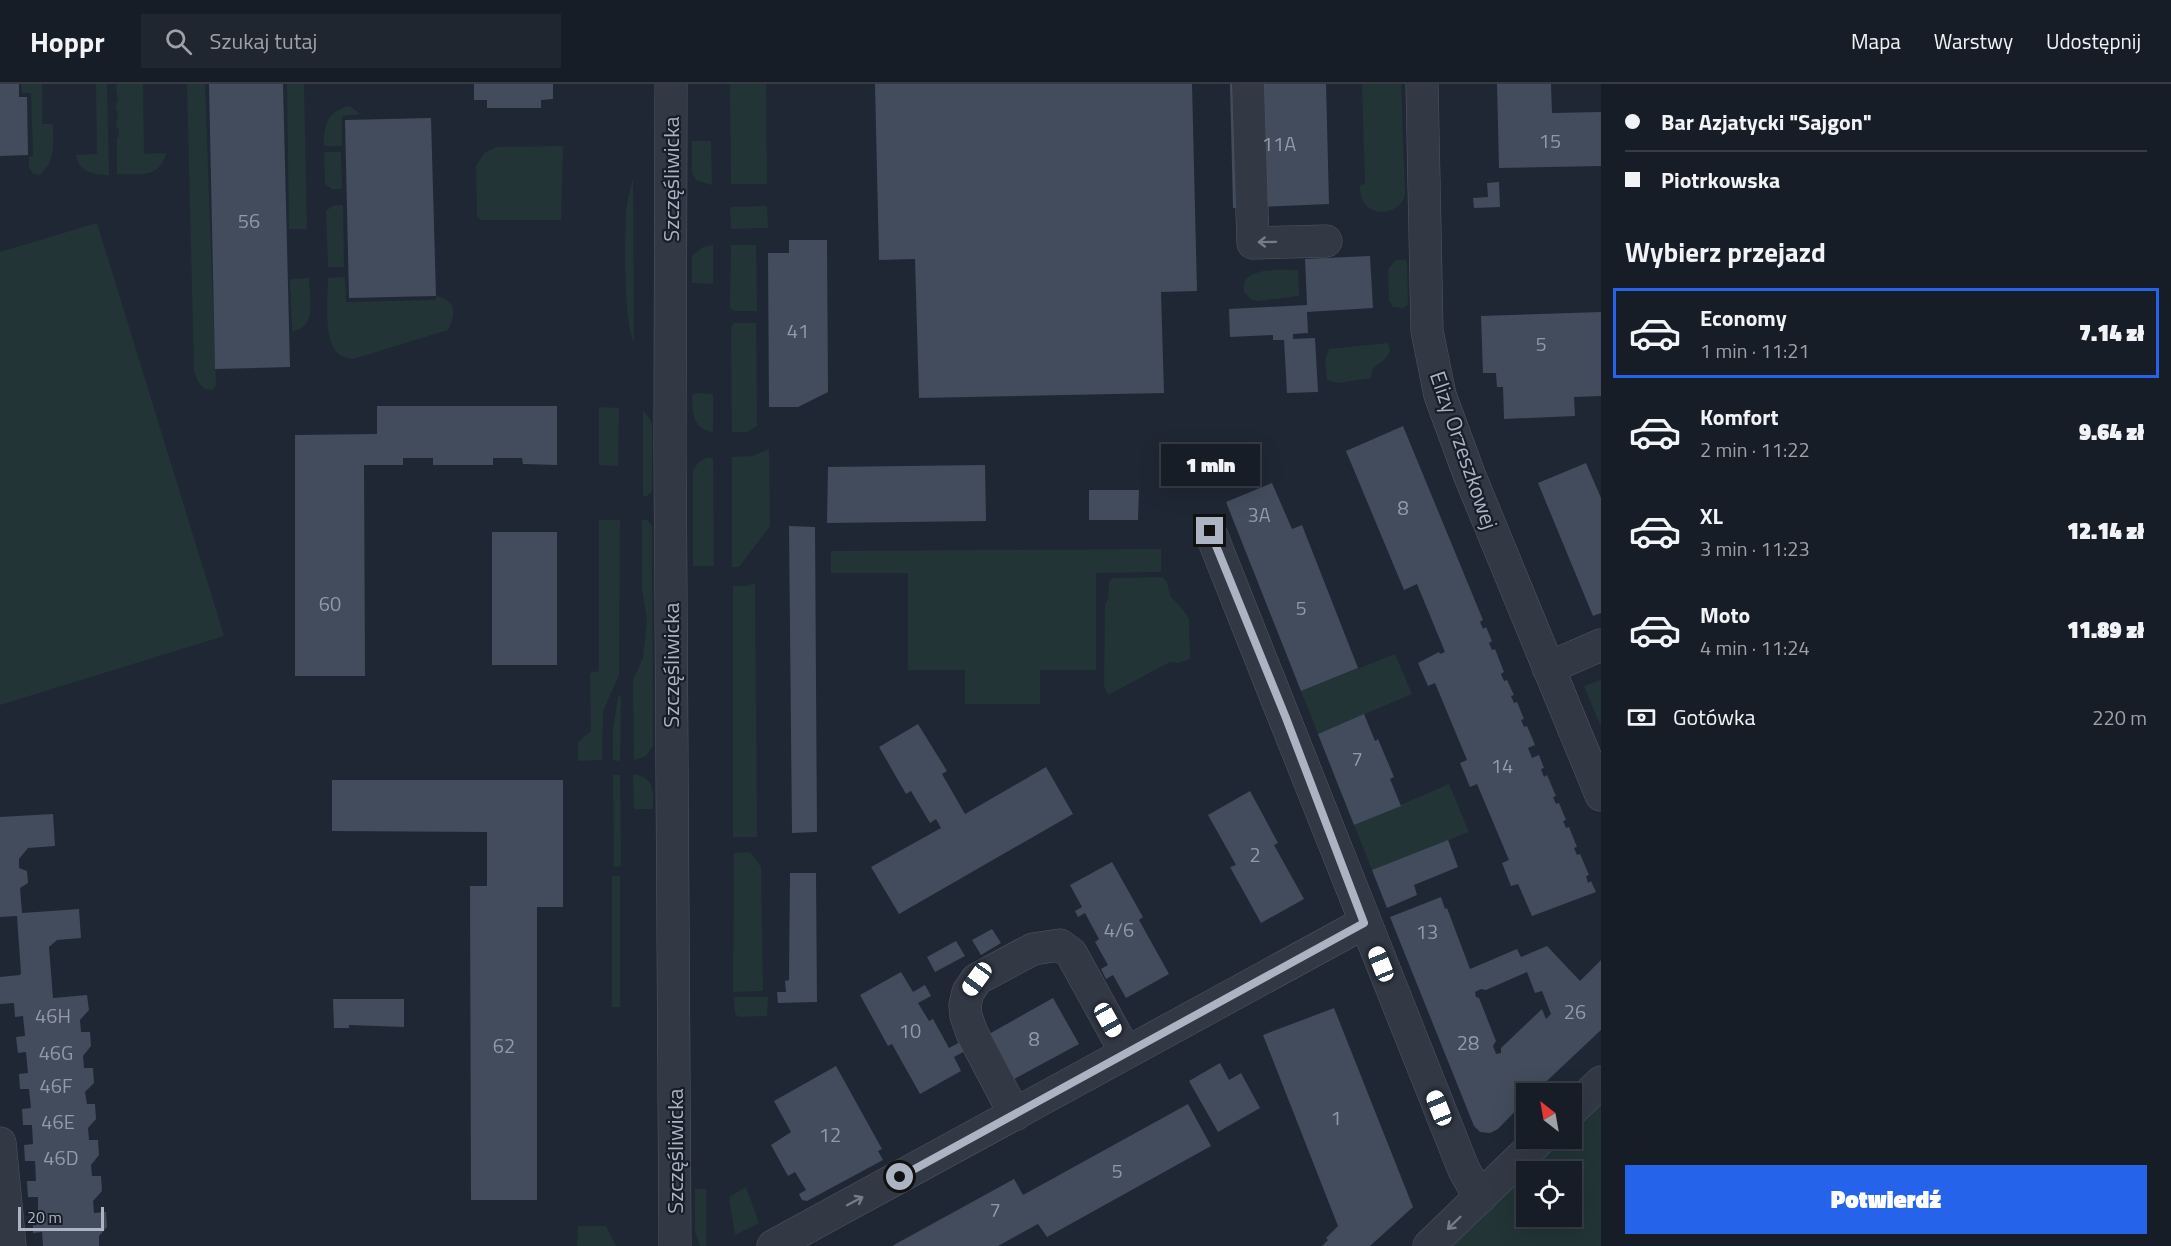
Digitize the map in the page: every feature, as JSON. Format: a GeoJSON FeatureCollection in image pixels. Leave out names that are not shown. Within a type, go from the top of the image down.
{"type":"FeatureCollection","features":[{"type":"Feature","properties":{"kind":"street","name":"Szczęśliwicka"},"geometry":{"type":"LineString","coordinates":[[671,84],[670,446],[675,1246]]}},
{"type":"Feature","properties":{"kind":"street"},"geometry":{"type":"LineString","coordinates":[[1248,84],[1253,243],[1326,241]]}},
{"type":"Feature","properties":{"kind":"street","name":"Elizy Orzeszkowej"},"geometry":{"type":"LineString","coordinates":[[1422,84],[1427,331],[1440,395],[1469,474],[1601,795]]}},
{"type":"Feature","properties":{"kind":"street"},"geometry":{"type":"LineString","coordinates":[[1210,531],[1364,923],[1464,1170],[1480,1198]]}},
{"type":"Feature","properties":{"kind":"street"},"geometry":{"type":"LineString","coordinates":[[1548,668],[1601,645]]}},
{"type":"Feature","properties":{"kind":"street"},"geometry":{"type":"LineString","coordinates":[[773,1246],[1364,923]]}},
{"type":"Feature","properties":{"kind":"street"},"geometry":{"type":"LineString","coordinates":[[1015,1114],[972,1033],[966,1016],[965,1005],[968,992],[977,979],[1033,949],[1046,945],[1060,945],[1071,953],[1126,1053]]}},
{"type":"Feature","properties":{"kind":"street"},"geometry":{"type":"LineString","coordinates":[[1582,1100],[1601,1082]]}},
{"type":"Feature","properties":{"kind":"street"},"geometry":{"type":"LineString","coordinates":[[1429,1246],[1531,1149]]}},
{"type":"Feature","properties":{"kind":"street"},"geometry":{"type":"LineString","coordinates":[[1,1161],[10,1246]]}},
{"type":"Feature","properties":{"kind":"shaded area"},"geometry":{"type":"Polygon","coordinates":[[[21,84],[42,84],[42,124],[53,124],[51,158],[39,175],[33,174],[29,167],[29,157],[33,156],[31,93],[22,93],[21,84]]]}},
{"type":"Feature","properties":{"kind":"shaded area"},"geometry":{"type":"Polygon","coordinates":[[[96,84],[107,84],[109,175],[84,169],[76,155],[97,154],[96,84]]]}},
{"type":"Feature","properties":{"kind":"shaded area"},"geometry":{"type":"Polygon","coordinates":[[[118,84],[143,84],[144,154],[166,153],[159,167],[154,171],[141,174],[117,174],[119,129],[116,128],[118,111],[116,111],[116,103],[118,102],[116,86],[118,84]]]}},
{"type":"Feature","properties":{"kind":"shaded area"},"geometry":{"type":"Polygon","coordinates":[[[187,84],[205,84],[216,386],[213,390],[205,389],[198,382],[194,371],[187,84]]]}},
{"type":"Feature","properties":{"kind":"shaded area"},"geometry":{"type":"Polygon","coordinates":[[[287,84],[304,84],[307,229],[289,229],[287,84]]]}},
{"type":"Feature","properties":{"kind":"shaded area"},"geometry":{"type":"Polygon","coordinates":[[[730,84],[766,84],[767,184],[731,184],[730,84]]]}},
{"type":"Feature","properties":{"kind":"shaded area"},"geometry":{"type":"Polygon","coordinates":[[[1362,84],[1401,84],[1405,196],[1395,208],[1387,211],[1372,210],[1361,197],[1360,185],[1365,184],[1362,84]]]}},
{"type":"Feature","properties":{"kind":"shaded area"},"geometry":{"type":"Polygon","coordinates":[[[350,106],[360,114],[342,116],[342,146],[324,146],[328,120],[336,111],[350,106]]]}},
{"type":"Feature","properties":{"kind":"shaded area"},"geometry":{"type":"Polygon","coordinates":[[[692,141],[711,141],[712,185],[696,180],[692,173],[692,141]]]}},
{"type":"Feature","properties":{"kind":"shaded area"},"geometry":{"type":"Polygon","coordinates":[[[563,146],[561,220],[480,220],[477,216],[476,166],[484,153],[497,147],[563,146]]]}},
{"type":"Feature","properties":{"kind":"shaded area"},"geometry":{"type":"Polygon","coordinates":[[[324,152],[341,152],[342,189],[332,189],[325,184],[324,152]]]}},
{"type":"Feature","properties":{"kind":"shaded area"},"geometry":{"type":"Polygon","coordinates":[[[633,178],[634,342],[630,331],[626,298],[625,259],[626,211],[633,178]]]}},
{"type":"Feature","properties":{"kind":"shaded area"},"geometry":{"type":"Polygon","coordinates":[[[343,205],[344,267],[328,267],[326,211],[332,206],[343,205]]]}},
{"type":"Feature","properties":{"kind":"shaded area"},"geometry":{"type":"Polygon","coordinates":[[[767,206],[768,228],[731,229],[730,207],[767,206]]]}},
{"type":"Feature","properties":{"kind":"shaded area"},"geometry":{"type":"Polygon","coordinates":[[[97,223],[224,636],[0,705],[0,252],[97,223]]]}},
{"type":"Feature","properties":{"kind":"shaded area"},"geometry":{"type":"Polygon","coordinates":[[[713,245],[713,284],[692,283],[692,256],[703,247],[713,245]]]}},
{"type":"Feature","properties":{"kind":"shaded area"},"geometry":{"type":"Polygon","coordinates":[[[731,245],[756,245],[757,311],[735,311],[730,308],[731,245]]]}},
{"type":"Feature","properties":{"kind":"shaded area"},"geometry":{"type":"Polygon","coordinates":[[[1396,260],[1407,262],[1408,305],[1403,308],[1393,307],[1389,301],[1388,269],[1396,260]]]}},
{"type":"Feature","properties":{"kind":"shaded area"},"geometry":{"type":"Polygon","coordinates":[[[1298,270],[1299,296],[1257,301],[1244,292],[1244,282],[1261,271],[1298,270]]]}},
{"type":"Feature","properties":{"kind":"shaded area"},"geometry":{"type":"Polygon","coordinates":[[[345,277],[346,302],[435,300],[437,296],[444,298],[453,309],[448,330],[353,359],[341,356],[334,349],[328,330],[328,278],[345,277]]]}},
{"type":"Feature","properties":{"kind":"shaded area"},"geometry":{"type":"Polygon","coordinates":[[[309,278],[309,318],[300,329],[292,331],[290,279],[309,278]]]}},
{"type":"Feature","properties":{"kind":"shaded area"},"geometry":{"type":"Polygon","coordinates":[[[734,323],[756,323],[757,426],[747,432],[732,432],[731,327],[734,323]]]}},
{"type":"Feature","properties":{"kind":"shaded area"},"geometry":{"type":"Polygon","coordinates":[[[1388,343],[1390,352],[1373,368],[1371,378],[1338,383],[1327,380],[1325,360],[1329,349],[1388,343]]]}},
{"type":"Feature","properties":{"kind":"shaded area"},"geometry":{"type":"Polygon","coordinates":[[[696,393],[713,394],[713,432],[697,424],[692,395],[696,393]]]}},
{"type":"Feature","properties":{"kind":"shaded area"},"geometry":{"type":"Polygon","coordinates":[[[599,407],[619,408],[618,466],[599,465],[599,407]]]}},
{"type":"Feature","properties":{"kind":"shaded area"},"geometry":{"type":"Polygon","coordinates":[[[643,410],[652,424],[652,491],[647,496],[643,496],[643,410]]]}},
{"type":"Feature","properties":{"kind":"shaded area"},"geometry":{"type":"Polygon","coordinates":[[[769,449],[770,526],[739,567],[732,567],[732,457],[752,456],[769,449]]]}},
{"type":"Feature","properties":{"kind":"shaded area"},"geometry":{"type":"Polygon","coordinates":[[[706,458],[713,458],[714,566],[693,566],[693,470],[706,458]]]}},
{"type":"Feature","properties":{"kind":"shaded area"},"geometry":{"type":"Polygon","coordinates":[[[599,520],[620,520],[619,675],[603,711],[602,760],[578,761],[578,742],[591,731],[590,673],[599,671],[599,520]]]}},
{"type":"Feature","properties":{"kind":"shaded area"},"geometry":{"type":"Polygon","coordinates":[[[642,520],[647,520],[652,526],[653,746],[646,756],[634,760],[633,680],[643,658],[647,621],[642,588],[642,520]]]}},
{"type":"Feature","properties":{"kind":"shaded area"},"geometry":{"type":"Polygon","coordinates":[[[1161,549],[1161,572],[1096,573],[1096,670],[1040,670],[1040,704],[965,704],[965,670],[908,670],[908,573],[831,573],[831,551],[1161,549]]]}},
{"type":"Feature","properties":{"kind":"shaded area"},"geometry":{"type":"Polygon","coordinates":[[[1162,577],[1167,582],[1170,596],[1189,619],[1190,659],[1178,663],[1170,662],[1108,695],[1104,686],[1105,604],[1108,599],[1109,581],[1113,578],[1162,577]]]}},
{"type":"Feature","properties":{"kind":"shaded area"},"geometry":{"type":"Polygon","coordinates":[[[755,583],[757,837],[733,837],[733,586],[747,586],[755,583]]]}},
{"type":"Feature","properties":{"kind":"shaded area"},"geometry":{"type":"Polygon","coordinates":[[[1395,654],[1412,694],[1318,734],[1301,691],[1395,654]]]}},
{"type":"Feature","properties":{"kind":"shaded area"},"geometry":{"type":"Polygon","coordinates":[[[1600,680],[1601,682],[1601,727],[1584,686],[1600,680]]]}},
{"type":"Feature","properties":{"kind":"shaded area"},"geometry":{"type":"Polygon","coordinates":[[[621,696],[620,761],[613,760],[613,729],[618,697],[621,696]]]}},
{"type":"Feature","properties":{"kind":"shaded area"},"geometry":{"type":"Polygon","coordinates":[[[633,774],[649,782],[653,809],[634,809],[633,774]]]}},
{"type":"Feature","properties":{"kind":"shaded area"},"geometry":{"type":"Polygon","coordinates":[[[613,775],[620,775],[621,866],[614,867],[613,775]]]}},
{"type":"Feature","properties":{"kind":"shaded area"},"geometry":{"type":"Polygon","coordinates":[[[1449,784],[1469,832],[1372,870],[1354,825],[1449,784]]]}},
{"type":"Feature","properties":{"kind":"shaded area"},"geometry":{"type":"Polygon","coordinates":[[[750,852],[761,867],[763,991],[733,992],[734,853],[750,852]]]}},
{"type":"Feature","properties":{"kind":"shaded area"},"geometry":{"type":"Polygon","coordinates":[[[612,876],[620,876],[620,1007],[612,1007],[612,876]]]}},
{"type":"Feature","properties":{"kind":"shaded area"},"geometry":{"type":"Polygon","coordinates":[[[734,997],[768,997],[767,1016],[739,1017],[735,1014],[734,997]]]}},
{"type":"Feature","properties":{"kind":"shaded area"},"geometry":{"type":"Polygon","coordinates":[[[1601,1102],[1601,1246],[1449,1246],[1516,1183],[1516,1227],[1582,1227],[1582,1161],[1539,1161],[1552,1149],[1582,1149],[1582,1120],[1601,1102]]]}},
{"type":"Feature","properties":{"kind":"shaded area"},"geometry":{"type":"Polygon","coordinates":[[[746,1187],[759,1223],[735,1235],[729,1197],[746,1187]]]}},
{"type":"Feature","properties":{"kind":"shaded area"},"geometry":{"type":"Polygon","coordinates":[[[695,1189],[706,1189],[706,1246],[700,1246],[695,1232],[695,1189]]]}},
{"type":"Feature","properties":{"kind":"shaded area"},"geometry":{"type":"Polygon","coordinates":[[[578,1226],[606,1226],[616,1246],[577,1246],[578,1226]]]}},
{"type":"Feature","properties":{"kind":"building"},"geometry":{"type":"Polygon","coordinates":[[[0,84],[19,84],[19,97],[27,97],[28,155],[0,156],[0,84]]]}},
{"type":"Feature","properties":{"kind":"building"},"geometry":{"type":"Polygon","coordinates":[[[209,84],[283,84],[290,367],[215,369],[209,84]]]}},
{"type":"Feature","properties":{"kind":"building"},"geometry":{"type":"Polygon","coordinates":[[[474,84],[553,84],[553,99],[541,100],[541,108],[487,108],[487,100],[474,100],[474,84]]]}},
{"type":"Feature","properties":{"kind":"building"},"geometry":{"type":"Polygon","coordinates":[[[875,84],[1192,84],[1197,291],[1161,292],[1164,393],[919,398],[915,259],[879,260],[875,84]]]}},
{"type":"Feature","properties":{"kind":"building"},"geometry":{"type":"Polygon","coordinates":[[[1230,84],[1326,84],[1329,204],[1233,208],[1230,84]]]}},
{"type":"Feature","properties":{"kind":"building"},"geometry":{"type":"Polygon","coordinates":[[[1497,84],[1551,84],[1552,113],[1601,112],[1601,166],[1499,168],[1497,84]]]}},
{"type":"Feature","properties":{"kind":"building"},"geometry":{"type":"Polygon","coordinates":[[[431,118],[436,296],[349,298],[345,120],[431,118]]]}},
{"type":"Feature","properties":{"kind":"building"},"geometry":{"type":"Polygon","coordinates":[[[1499,182],[1500,207],[1474,208],[1473,198],[1488,197],[1487,183],[1499,182]]]}},
{"type":"Feature","properties":{"kind":"building"},"geometry":{"type":"Polygon","coordinates":[[[789,240],[827,240],[828,392],[798,407],[769,407],[768,253],[789,253],[789,240]]]}},
{"type":"Feature","properties":{"kind":"building"},"geometry":{"type":"Polygon","coordinates":[[[1370,256],[1373,308],[1307,312],[1308,333],[1293,334],[1293,339],[1315,338],[1318,392],[1287,393],[1284,340],[1273,340],[1273,335],[1230,337],[1229,309],[1307,305],[1305,259],[1370,256]]]}},
{"type":"Feature","properties":{"kind":"building"},"geometry":{"type":"Polygon","coordinates":[[[1601,312],[1601,396],[1574,397],[1575,416],[1504,419],[1503,387],[1497,387],[1496,373],[1483,373],[1481,316],[1601,312]]]}},
{"type":"Feature","properties":{"kind":"building"},"geometry":{"type":"Polygon","coordinates":[[[377,406],[557,406],[557,465],[523,464],[522,458],[493,458],[493,465],[433,465],[433,458],[403,458],[403,465],[364,465],[365,676],[295,676],[295,435],[377,434],[377,406]]]}},
{"type":"Feature","properties":{"kind":"building"},"geometry":{"type":"Polygon","coordinates":[[[1403,426],[1483,620],[1480,622],[1483,629],[1486,627],[1492,641],[1489,643],[1492,650],[1495,649],[1504,672],[1501,674],[1504,681],[1507,680],[1514,695],[1511,696],[1514,703],[1517,702],[1524,719],[1521,720],[1524,727],[1527,726],[1535,745],[1528,748],[1532,758],[1539,755],[1544,768],[1541,769],[1544,777],[1547,775],[1556,796],[1553,797],[1556,804],[1559,803],[1566,820],[1563,821],[1566,828],[1569,827],[1577,847],[1574,848],[1577,855],[1580,854],[1589,875],[1586,876],[1588,883],[1591,881],[1596,892],[1532,916],[1518,884],[1511,886],[1502,863],[1509,860],[1477,784],[1470,787],[1460,763],[1467,760],[1435,683],[1428,686],[1418,663],[1439,652],[1440,654],[1445,652],[1417,584],[1404,590],[1346,451],[1403,426]]]}},
{"type":"Feature","properties":{"kind":"building"},"geometry":{"type":"Polygon","coordinates":[[[1586,463],[1601,498],[1601,613],[1593,616],[1538,483],[1586,463]]]}},
{"type":"Feature","properties":{"kind":"building"},"geometry":{"type":"Polygon","coordinates":[[[985,465],[986,521],[827,523],[828,467],[985,465]]]}},
{"type":"Feature","properties":{"kind":"building"},"geometry":{"type":"Polygon","coordinates":[[[1272,483],[1292,529],[1302,525],[1358,668],[1301,691],[1226,502],[1272,483]]]}},
{"type":"Feature","properties":{"kind":"building"},"geometry":{"type":"Polygon","coordinates":[[[1089,490],[1139,490],[1138,520],[1089,520],[1089,490]]]}},
{"type":"Feature","properties":{"kind":"building"},"geometry":{"type":"Polygon","coordinates":[[[789,526],[815,527],[817,832],[792,833],[789,526]]]}},
{"type":"Feature","properties":{"kind":"building"},"geometry":{"type":"Polygon","coordinates":[[[492,532],[557,532],[557,665],[492,665],[492,532]]]}},
{"type":"Feature","properties":{"kind":"building"},"geometry":{"type":"Polygon","coordinates":[[[1364,714],[1375,741],[1378,739],[1394,777],[1390,779],[1401,806],[1354,825],[1318,734],[1364,714]]]}},
{"type":"Feature","properties":{"kind":"building"},"geometry":{"type":"Polygon","coordinates":[[[918,724],[947,771],[942,774],[965,814],[1046,767],[1073,814],[899,914],[871,867],[941,828],[936,819],[930,823],[911,791],[906,794],[879,747],[918,724]]]}},
{"type":"Feature","properties":{"kind":"building"},"geometry":{"type":"Polygon","coordinates":[[[332,780],[563,780],[563,907],[537,907],[537,1200],[471,1200],[470,886],[487,886],[487,832],[332,831],[332,780]]]}},
{"type":"Feature","properties":{"kind":"building"},"geometry":{"type":"Polygon","coordinates":[[[1250,791],[1278,843],[1274,845],[1304,899],[1261,923],[1230,867],[1236,865],[1208,815],[1250,791]]]}},
{"type":"Feature","properties":{"kind":"building"},"geometry":{"type":"Polygon","coordinates":[[[53,814],[55,846],[28,848],[19,859],[19,868],[27,871],[28,883],[20,888],[22,913],[79,909],[81,938],[57,940],[49,947],[53,998],[87,995],[89,1010],[80,1020],[81,1032],[90,1032],[91,1046],[83,1056],[84,1068],[93,1068],[94,1083],[85,1092],[87,1104],[95,1104],[96,1119],[88,1128],[89,1140],[98,1140],[99,1155],[91,1165],[92,1176],[101,1176],[102,1191],[93,1201],[94,1213],[106,1212],[107,1227],[99,1236],[99,1246],[43,1246],[42,1232],[33,1233],[33,1217],[38,1217],[38,1197],[28,1197],[27,1181],[36,1181],[35,1161],[25,1161],[24,1145],[33,1144],[32,1125],[23,1125],[22,1109],[31,1108],[29,1089],[20,1089],[19,1074],[28,1073],[26,1052],[18,1053],[16,1037],[25,1036],[23,1016],[15,1017],[14,1003],[0,1004],[0,977],[21,973],[17,916],[0,917],[0,817],[53,814]]]}},
{"type":"Feature","properties":{"kind":"building"},"geometry":{"type":"Polygon","coordinates":[[[1448,840],[1458,867],[1414,885],[1417,895],[1387,908],[1372,870],[1448,840]]]}},
{"type":"Feature","properties":{"kind":"building"},"geometry":{"type":"Polygon","coordinates":[[[1112,862],[1143,917],[1139,920],[1169,974],[1126,998],[1113,975],[1106,979],[1101,969],[1108,965],[1095,942],[1099,939],[1085,913],[1078,917],[1075,911],[1082,907],[1070,885],[1112,862]]]}},
{"type":"Feature","properties":{"kind":"building"},"geometry":{"type":"Polygon","coordinates":[[[790,873],[816,873],[817,1002],[778,1003],[777,992],[786,992],[785,981],[789,980],[790,873]]]}},
{"type":"Feature","properties":{"kind":"building"},"geometry":{"type":"Polygon","coordinates":[[[1441,897],[1470,969],[1517,949],[1521,957],[1547,946],[1580,981],[1601,960],[1601,1030],[1545,1083],[1516,1083],[1516,1110],[1498,1129],[1490,1133],[1480,1132],[1474,1126],[1390,917],[1441,897]],[[1527,972],[1486,990],[1481,989],[1475,992],[1496,1041],[1493,1046],[1496,1054],[1501,1053],[1501,1048],[1542,1009],[1546,1019],[1551,1014],[1542,991],[1535,993],[1527,972]]]}},
{"type":"Feature","properties":{"kind":"building"},"geometry":{"type":"Polygon","coordinates":[[[992,929],[1001,943],[981,955],[972,940],[992,929]]]}},
{"type":"Feature","properties":{"kind":"building"},"geometry":{"type":"Polygon","coordinates":[[[956,941],[965,956],[935,972],[927,957],[956,941]]]}},
{"type":"Feature","properties":{"kind":"building"},"geometry":{"type":"Polygon","coordinates":[[[901,972],[913,992],[925,985],[931,996],[918,1003],[929,1021],[933,1019],[949,1048],[962,1041],[967,1050],[954,1057],[961,1071],[920,1094],[892,1044],[888,1046],[860,995],[901,972]]]}},
{"type":"Feature","properties":{"kind":"building"},"geometry":{"type":"Polygon","coordinates":[[[1053,998],[1079,1044],[1014,1079],[989,1034],[1053,998]]]}},
{"type":"Feature","properties":{"kind":"building"},"geometry":{"type":"Polygon","coordinates":[[[333,999],[404,999],[404,1027],[349,1025],[349,1028],[334,1028],[333,999]]]}},
{"type":"Feature","properties":{"kind":"building"},"geometry":{"type":"Polygon","coordinates":[[[1334,1008],[1413,1207],[1370,1246],[1322,1246],[1328,1240],[1326,1238],[1338,1226],[1263,1035],[1334,1008]]]}},
{"type":"Feature","properties":{"kind":"building"},"geometry":{"type":"Polygon","coordinates":[[[1220,1063],[1229,1080],[1241,1073],[1260,1108],[1218,1132],[1189,1081],[1220,1063]]]}},
{"type":"Feature","properties":{"kind":"building"},"geometry":{"type":"Polygon","coordinates":[[[836,1066],[882,1149],[878,1151],[883,1160],[807,1201],[802,1200],[799,1194],[806,1190],[795,1172],[788,1176],[771,1145],[791,1132],[774,1101],[836,1066]]]}},
{"type":"Feature","properties":{"kind":"building"},"geometry":{"type":"Polygon","coordinates":[[[1188,1104],[1211,1146],[1047,1237],[1038,1224],[998,1246],[892,1246],[1014,1179],[1023,1195],[1188,1104]]]}},
{"type":"Feature","properties":{"kind":"route"},"geometry":{"type":"LineString","coordinates":[[900,1177],[1364,923],[1286,718],[1210,531]]}}]}
